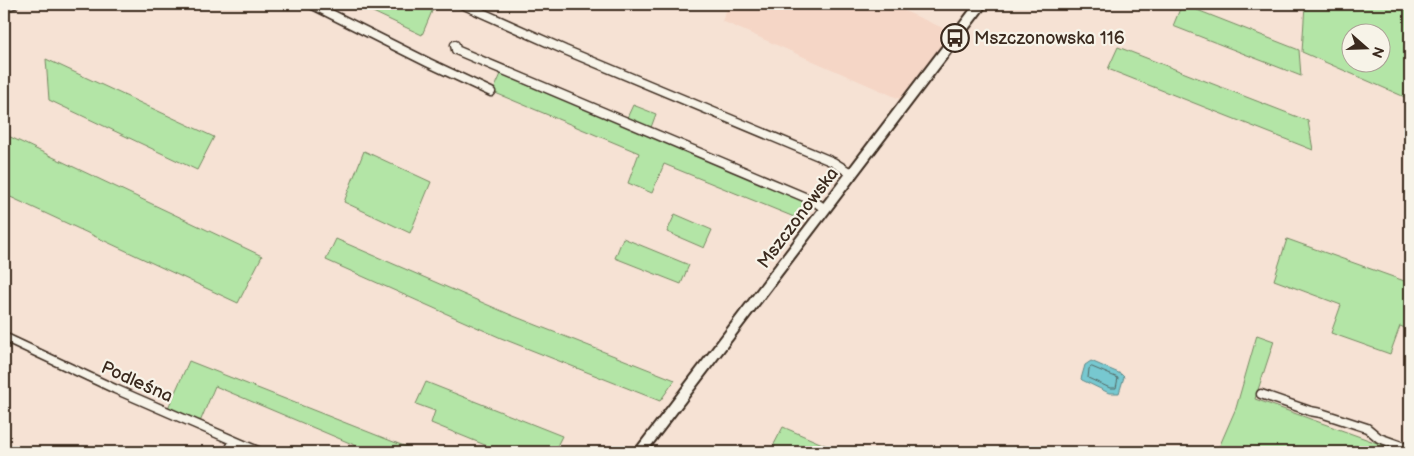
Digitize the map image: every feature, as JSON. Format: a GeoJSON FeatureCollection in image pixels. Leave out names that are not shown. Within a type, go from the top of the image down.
{"type":"FeatureCollection","features":[{"type":"Feature","properties":{"kind":"main road","name":"Mszczonowska"},"geometry":{"type":"LineString","coordinates":[[640,452],[981,4]]}},
{"type":"Feature","properties":{"kind":"street"},"geometry":{"type":"LineString","coordinates":[[4,7],[14,4]]}},
{"type":"Feature","properties":{"kind":"street"},"geometry":{"type":"LineString","coordinates":[[310,4],[491,92]]}},
{"type":"Feature","properties":{"kind":"street"},"geometry":{"type":"LineString","coordinates":[[462,4],[565,50],[833,162],[852,174]]}},
{"type":"Feature","properties":{"kind":"street"},"geometry":{"type":"LineString","coordinates":[[455,45],[456,50],[474,58],[814,201],[826,209]]}},
{"type":"Feature","properties":{"kind":"street","name":"Podleśna"},"geometry":{"type":"LineString","coordinates":[[4,337],[115,389],[260,452]]}},
{"type":"Feature","properties":{"kind":"street"},"geometry":{"type":"LineString","coordinates":[[1261,394],[1367,428],[1379,438],[1410,449]]}},
{"type":"Feature","properties":{"kind":"street"},"geometry":{"type":"LineString","coordinates":[[228,452],[234,441]]}},
{"type":"Feature","properties":{"kind":"shaded area"},"geometry":{"type":"Polygon","coordinates":[[[729,4],[889,4],[952,32],[900,99],[722,21],[729,4]]]}},
{"type":"Feature","properties":{"kind":"green space"},"geometry":{"type":"Polygon","coordinates":[[[356,4],[435,4],[422,35],[356,4]]]}},
{"type":"Feature","properties":{"kind":"green space"},"geometry":{"type":"Polygon","coordinates":[[[1182,4],[1299,50],[1301,76],[1173,26],[1182,4]]]}},
{"type":"Feature","properties":{"kind":"green space"},"geometry":{"type":"Polygon","coordinates":[[[1305,4],[1410,4],[1410,90],[1407,98],[1348,72],[1392,72],[1392,22],[1342,22],[1342,70],[1302,52],[1305,4]]]}},
{"type":"Feature","properties":{"kind":"green space"},"geometry":{"type":"Polygon","coordinates":[[[1118,47],[1308,121],[1313,150],[1108,69],[1118,47]]]}},
{"type":"Feature","properties":{"kind":"green space"},"geometry":{"type":"Polygon","coordinates":[[[46,59],[214,137],[197,170],[49,100],[46,59]]]}},
{"type":"Feature","properties":{"kind":"green space"},"geometry":{"type":"Polygon","coordinates":[[[501,74],[810,203],[799,219],[664,164],[652,193],[628,183],[639,153],[493,92],[501,74]]]}},
{"type":"Feature","properties":{"kind":"green space"},"geometry":{"type":"Polygon","coordinates":[[[633,105],[656,114],[650,130],[626,120],[633,105]]]}},
{"type":"Feature","properties":{"kind":"green space"},"geometry":{"type":"Polygon","coordinates":[[[4,134],[262,256],[238,303],[4,194],[4,134]]]}},
{"type":"Feature","properties":{"kind":"green space"},"geometry":{"type":"Polygon","coordinates":[[[364,151],[431,182],[410,233],[344,202],[364,151]]]}},
{"type":"Feature","properties":{"kind":"green space"},"geometry":{"type":"Polygon","coordinates":[[[675,214],[712,230],[704,248],[667,232],[675,214]]]}},
{"type":"Feature","properties":{"kind":"green space"},"geometry":{"type":"Polygon","coordinates":[[[623,238],[689,265],[681,284],[615,258],[623,238]]]}},
{"type":"Feature","properties":{"kind":"green space"},"geometry":{"type":"Polygon","coordinates":[[[336,239],[511,315],[675,380],[660,401],[501,338],[326,260],[336,239]]]}},
{"type":"Feature","properties":{"kind":"green space"},"geometry":{"type":"Polygon","coordinates":[[[1287,239],[1410,283],[1410,330],[1400,326],[1390,354],[1331,333],[1341,305],[1274,280],[1287,239]]]}},
{"type":"Feature","properties":{"kind":"green space"},"geometry":{"type":"Polygon","coordinates":[[[1257,335],[1274,341],[1255,399],[1402,452],[1217,452],[1236,408],[1257,335]]]}},
{"type":"Feature","properties":{"kind":"green space"},"geometry":{"type":"Polygon","coordinates":[[[189,361],[409,448],[407,452],[371,452],[215,386],[200,422],[168,408],[189,361]]]}},
{"type":"Feature","properties":{"kind":"green space"},"geometry":{"type":"Polygon","coordinates":[[[426,382],[562,436],[554,452],[502,452],[431,423],[435,411],[416,404],[426,382]]]}},
{"type":"Feature","properties":{"kind":"green space"},"geometry":{"type":"Polygon","coordinates":[[[783,427],[841,452],[770,452],[783,427]]]}},
{"type":"Feature","properties":{"kind":"water"},"geometry":{"type":"Polygon","coordinates":[[[1091,361],[1124,377],[1119,393],[1109,393],[1081,379],[1085,365],[1091,361]]]}},
{"type":"Feature","properties":{"kind":"waterway"},"geometry":{"type":"LineString","coordinates":[[647,452],[988,4]]}},
{"type":"Feature","properties":{"kind":"place","name":"Mszczonowska 116"},"geometry":{"type":"Point","coordinates":[955,38]}}]}
